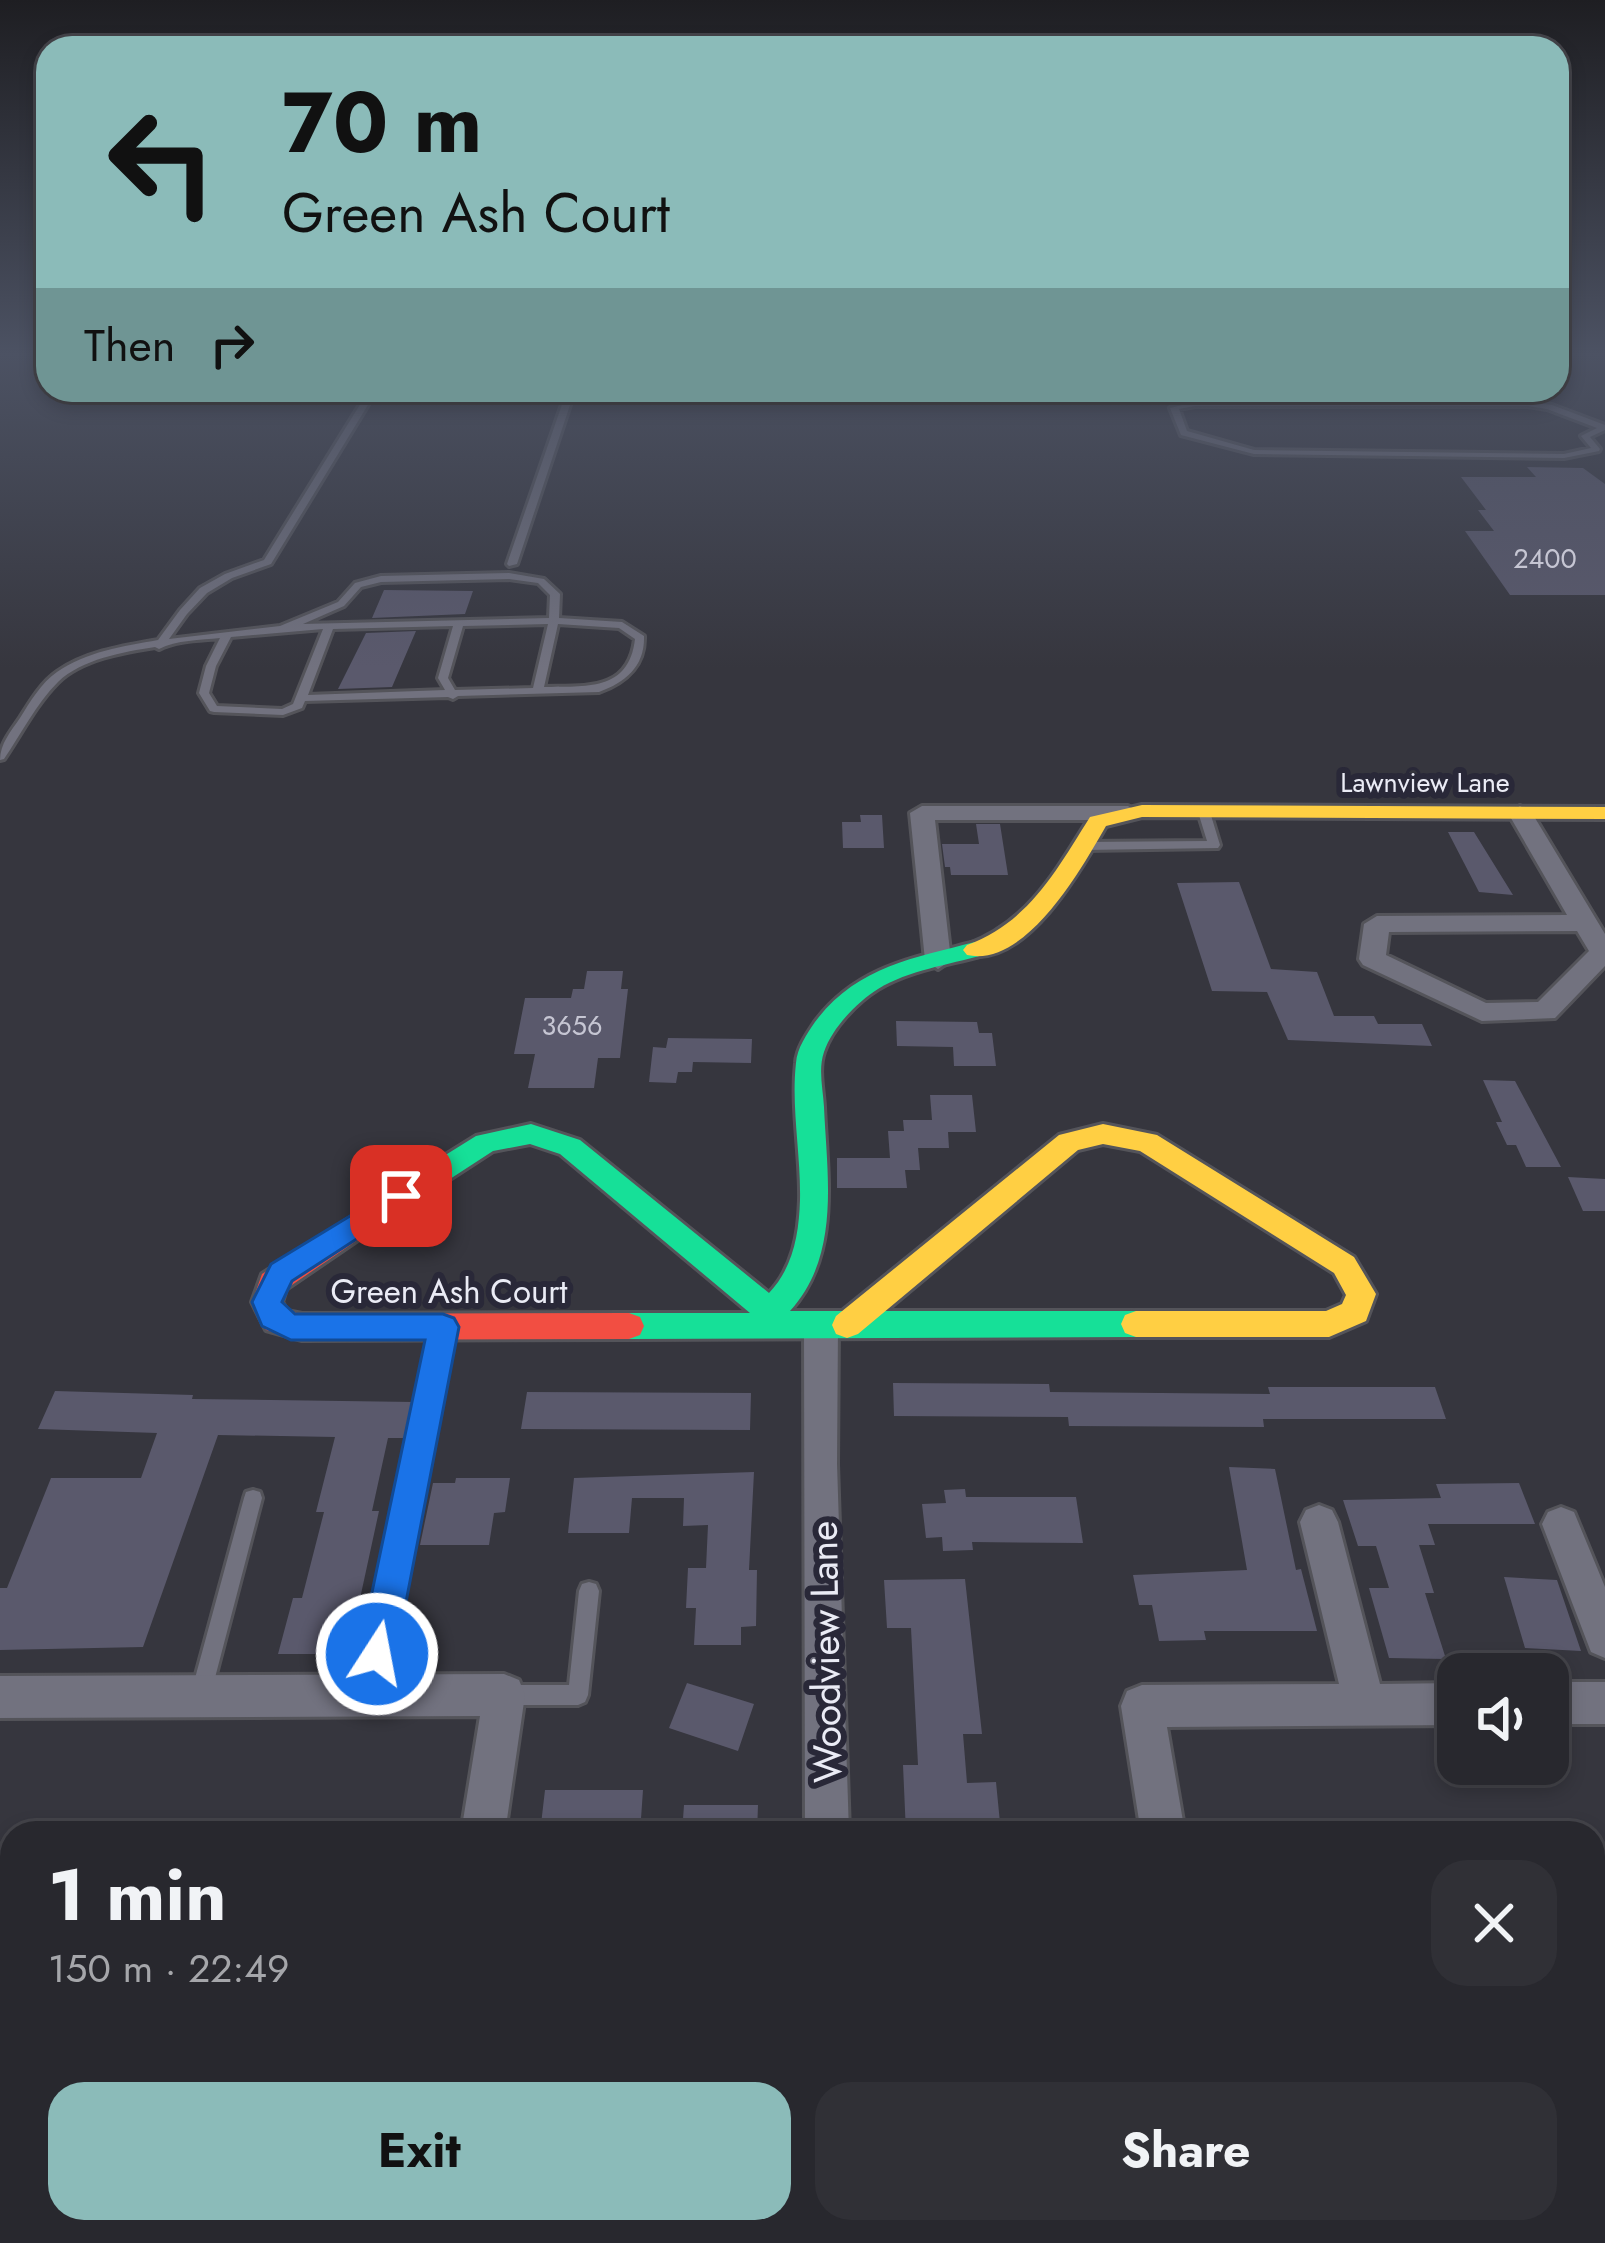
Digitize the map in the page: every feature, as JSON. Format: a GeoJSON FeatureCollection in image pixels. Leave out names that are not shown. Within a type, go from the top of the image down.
{"type":"FeatureCollection","features":[{"type":"Feature","properties":{"kind":"street"},"geometry":{"type":"LineString","coordinates":[[938,960],[922,813],[1128,813]]}},
{"type":"Feature","properties":{"kind":"street","name":"Lawnview Lane"},"geometry":{"type":"LineString","coordinates":[[1128,813],[1605,813]]}},
{"type":"Feature","properties":{"kind":"street"},"geometry":{"type":"LineString","coordinates":[[806,1322],[794,1292],[816,1232],[810,1054],[835,1018],[868,984],[1006,942],[1026,926],[1098,822],[1128,813]]}},
{"type":"Feature","properties":{"kind":"street"},"geometry":{"type":"LineString","coordinates":[[1520,813],[1586,923],[1603,952],[1545,1011],[1482,1012],[1372,959],[1377,924],[1586,923]]}},
{"type":"Feature","properties":{"kind":"street","name":"Green Ash Court"},"geometry":{"type":"LineString","coordinates":[[806,1322],[570,1147],[531,1134],[497,1139],[477,1148],[288,1268],[268,1294],[273,1317],[291,1327],[443,1327],[806,1322],[1329,1324],[1355,1312],[1360,1294],[1344,1265],[1154,1146],[1102,1134],[1069,1142],[806,1322]]}},
{"type":"Feature","properties":{"kind":"street","name":"Woodview Lane"},"geometry":{"type":"LineString","coordinates":[[806,1322],[822,1465],[827,1821]]}},
{"type":"Feature","properties":{"kind":"street"},"geometry":{"type":"LineString","coordinates":[[1319,1522],[1365,1704]]}},
{"type":"Feature","properties":{"kind":"street"},"geometry":{"type":"LineString","coordinates":[[1561,1524],[1605,1638]]}},
{"type":"Feature","properties":{"kind":"street"},"geometry":{"type":"LineString","coordinates":[[0,1697],[504,1695],[485,1821]]}},
{"type":"Feature","properties":{"kind":"street"},"geometry":{"type":"LineString","coordinates":[[1569,1703],[1605,1703]]}},
{"type":"Feature","properties":{"kind":"street"},"geometry":{"type":"LineString","coordinates":[[1161,1821],[1142,1706],[1437,1704]]}},
{"type":"Feature","properties":{"kind":"lane"},"geometry":{"type":"LineString","coordinates":[[159,646],[194,595],[215,579],[268,562],[331,459]]}},
{"type":"Feature","properties":{"kind":"lane"},"geometry":{"type":"LineString","coordinates":[[512,564],[548,459]]}},
{"type":"Feature","properties":{"kind":"lane"},"geometry":{"type":"LineString","coordinates":[[282,629],[341,604],[358,585],[381,579],[541,581],[555,593],[554,622],[538,690]]}},
{"type":"Feature","properties":{"kind":"lane"},"geometry":{"type":"LineString","coordinates":[[0,757],[59,674],[118,651],[329,625],[554,622],[622,625],[640,638],[639,655],[626,677],[599,689],[301,698]]}},
{"type":"Feature","properties":{"kind":"lane"},"geometry":{"type":"LineString","coordinates":[[452,696],[443,678],[459,623]]}},
{"type":"Feature","properties":{"kind":"lane"},"geometry":{"type":"LineString","coordinates":[[226,637],[211,666],[205,693],[214,710],[284,712],[298,706],[329,625]]}},
{"type":"Feature","properties":{"kind":"lane"},"geometry":{"type":"LineString","coordinates":[[1084,846],[1214,845],[1204,812]]}},
{"type":"Feature","properties":{"kind":"lane"},"geometry":{"type":"LineString","coordinates":[[369,1696],[443,1327]]}},
{"type":"Feature","properties":{"kind":"lane"},"geometry":{"type":"LineString","coordinates":[[201,1696],[254,1498]]}},
{"type":"Feature","properties":{"kind":"lane"},"geometry":{"type":"LineString","coordinates":[[504,1695],[578,1695],[589,1591]]}},
{"type":"Feature","properties":{"kind":"building"},"geometry":{"type":"Polygon","coordinates":[[[1527,467],[1583,468],[1605,484],[1605,595],[1510,595],[1465,531],[1494,531],[1478,510],[1486,510],[1461,477],[1536,477],[1527,467]]]}},
{"type":"Feature","properties":{"kind":"building"},"geometry":{"type":"Polygon","coordinates":[[[384,590],[473,591],[465,614],[372,618],[384,590]]]}},
{"type":"Feature","properties":{"kind":"building"},"geometry":{"type":"Polygon","coordinates":[[[416,631],[392,687],[338,689],[366,633],[416,631]]]}},
{"type":"Feature","properties":{"kind":"building"},"geometry":{"type":"Polygon","coordinates":[[[860,815],[882,815],[884,848],[843,848],[842,822],[861,822],[860,815]]]}},
{"type":"Feature","properties":{"kind":"building"},"geometry":{"type":"Polygon","coordinates":[[[976,824],[1000,824],[1008,875],[951,875],[950,867],[945,867],[942,844],[979,844],[976,824]]]}},
{"type":"Feature","properties":{"kind":"building"},"geometry":{"type":"Polygon","coordinates":[[[1448,832],[1474,832],[1513,895],[1479,892],[1448,832]]]}},
{"type":"Feature","properties":{"kind":"building"},"geometry":{"type":"Polygon","coordinates":[[[1239,882],[1271,969],[1317,972],[1334,1016],[1374,1016],[1378,1024],[1422,1024],[1432,1046],[1288,1040],[1267,992],[1212,991],[1177,883],[1239,882]]]}},
{"type":"Feature","properties":{"kind":"building"},"geometry":{"type":"Polygon","coordinates":[[[587,971],[623,971],[621,989],[628,989],[620,1058],[598,1058],[594,1088],[528,1088],[535,1054],[514,1054],[525,998],[571,998],[573,989],[584,989],[587,971]]]}},
{"type":"Feature","properties":{"kind":"building"},"geometry":{"type":"Polygon","coordinates":[[[896,1021],[977,1022],[979,1033],[992,1033],[996,1066],[954,1066],[953,1047],[897,1046],[896,1021]]]}},
{"type":"Feature","properties":{"kind":"building"},"geometry":{"type":"Polygon","coordinates":[[[668,1038],[752,1039],[751,1063],[693,1062],[692,1072],[678,1072],[676,1083],[649,1082],[653,1047],[666,1048],[668,1038]]]}},
{"type":"Feature","properties":{"kind":"building"},"geometry":{"type":"Polygon","coordinates":[[[1483,1080],[1515,1081],[1561,1167],[1526,1167],[1516,1145],[1507,1145],[1483,1080]]]}},
{"type":"Feature","properties":{"kind":"building"},"geometry":{"type":"Polygon","coordinates":[[[930,1095],[972,1095],[976,1132],[948,1132],[949,1148],[918,1148],[920,1170],[905,1170],[907,1188],[837,1188],[837,1158],[890,1158],[888,1131],[904,1131],[903,1120],[932,1120],[930,1095]]]}},
{"type":"Feature","properties":{"kind":"building"},"geometry":{"type":"Polygon","coordinates":[[[1568,1177],[1605,1179],[1605,1211],[1583,1211],[1568,1177]]]}},
{"type":"Feature","properties":{"kind":"building"},"geometry":{"type":"Polygon","coordinates":[[[893,1383],[1049,1384],[1050,1392],[1270,1394],[1268,1387],[1435,1387],[1446,1419],[1263,1419],[1264,1427],[1069,1426],[1068,1417],[894,1416],[893,1383]]]}},
{"type":"Feature","properties":{"kind":"building"},"geometry":{"type":"Polygon","coordinates":[[[55,1391],[193,1395],[192,1399],[414,1402],[407,1438],[388,1438],[372,1511],[379,1511],[348,1654],[278,1654],[293,1598],[302,1598],[324,1512],[316,1512],[335,1437],[218,1435],[143,1647],[0,1650],[0,1588],[7,1588],[51,1478],[141,1478],[157,1433],[38,1429],[55,1391]]]}},
{"type":"Feature","properties":{"kind":"building"},"geometry":{"type":"Polygon","coordinates":[[[527,1392],[751,1393],[750,1430],[521,1429],[527,1392]]]}},
{"type":"Feature","properties":{"kind":"building"},"geometry":{"type":"Polygon","coordinates":[[[1229,1467],[1275,1469],[1296,1570],[1301,1569],[1317,1631],[1204,1631],[1206,1640],[1159,1641],[1152,1605],[1139,1605],[1133,1575],[1247,1570],[1229,1467]]]}},
{"type":"Feature","properties":{"kind":"building"},"geometry":{"type":"Polygon","coordinates":[[[754,1472],[749,1570],[757,1570],[756,1626],[741,1627],[741,1645],[694,1645],[696,1608],[686,1608],[688,1568],[706,1568],[708,1525],[683,1526],[684,1498],[632,1498],[629,1533],[568,1533],[574,1478],[754,1472]]]}},
{"type":"Feature","properties":{"kind":"building"},"geometry":{"type":"Polygon","coordinates":[[[456,1478],[510,1478],[505,1512],[494,1513],[489,1545],[420,1545],[433,1483],[455,1483],[456,1478]]]}},
{"type":"Feature","properties":{"kind":"building"},"geometry":{"type":"Polygon","coordinates":[[[1519,1483],[1535,1524],[1428,1524],[1435,1545],[1419,1545],[1434,1593],[1425,1593],[1444,1653],[1437,1653],[1437,1659],[1389,1658],[1369,1588],[1389,1588],[1376,1546],[1358,1546],[1343,1500],[1441,1498],[1436,1484],[1519,1483]]]}},
{"type":"Feature","properties":{"kind":"building"},"geometry":{"type":"Polygon","coordinates":[[[965,1489],[966,1497],[1076,1497],[1083,1543],[972,1542],[973,1550],[943,1551],[942,1537],[926,1538],[922,1504],[946,1503],[944,1490],[965,1489]]]}},
{"type":"Feature","properties":{"kind":"building"},"geometry":{"type":"Polygon","coordinates":[[[1504,1577],[1557,1580],[1581,1651],[1525,1648],[1504,1577]]]}},
{"type":"Feature","properties":{"kind":"building"},"geometry":{"type":"Polygon","coordinates":[[[965,1579],[982,1734],[963,1734],[967,1783],[996,1782],[1000,1821],[905,1821],[903,1765],[918,1765],[911,1628],[887,1628],[884,1580],[965,1579]]]}},
{"type":"Feature","properties":{"kind":"building"},"geometry":{"type":"Polygon","coordinates":[[[687,1683],[754,1704],[738,1751],[669,1728],[687,1683]]]}},
{"type":"Feature","properties":{"kind":"building"},"geometry":{"type":"Polygon","coordinates":[[[545,1790],[643,1790],[641,1821],[541,1821],[545,1790]]]}},
{"type":"Feature","properties":{"kind":"building"},"geometry":{"type":"Polygon","coordinates":[[[684,1805],[758,1805],[757,1821],[683,1821],[684,1805]]]}},
{"type":"Feature","properties":{"kind":"traffic: fast"},"geometry":{"type":"LineString","coordinates":[[770,1312],[790,1291],[810,1241],[814,1185],[808,1068],[820,1034],[870,983],[908,967],[975,950]]}},
{"type":"Feature","properties":{"kind":"traffic: fast"},"geometry":{"type":"LineString","coordinates":[[380,1210],[486,1143],[531,1134],[570,1147],[787,1326]]}},
{"type":"Feature","properties":{"kind":"traffic: fast"},"geometry":{"type":"LineString","coordinates":[[629,1326],[1136,1324]]}},
{"type":"Feature","properties":{"kind":"traffic: slow"},"geometry":{"type":"LineString","coordinates":[[975,950],[1016,931],[1033,916],[1062,881],[1098,822],[1142,811],[1605,813]]}},
{"type":"Feature","properties":{"kind":"traffic: slow"},"geometry":{"type":"LineString","coordinates":[[847,1325],[1069,1142],[1103,1134],[1147,1142],[1344,1265],[1361,1294],[1355,1312],[1329,1324],[1136,1324]]}},
{"type":"Feature","properties":{"kind":"traffic: jam"},"geometry":{"type":"LineString","coordinates":[[380,1210],[273,1282],[267,1302],[277,1321],[302,1327],[629,1326]]}},
{"type":"Feature","properties":{"kind":"route"},"geometry":{"type":"LineString","coordinates":[[377,1654],[443,1327],[291,1327],[273,1317],[267,1302],[281,1273],[401,1196]]}}]}
